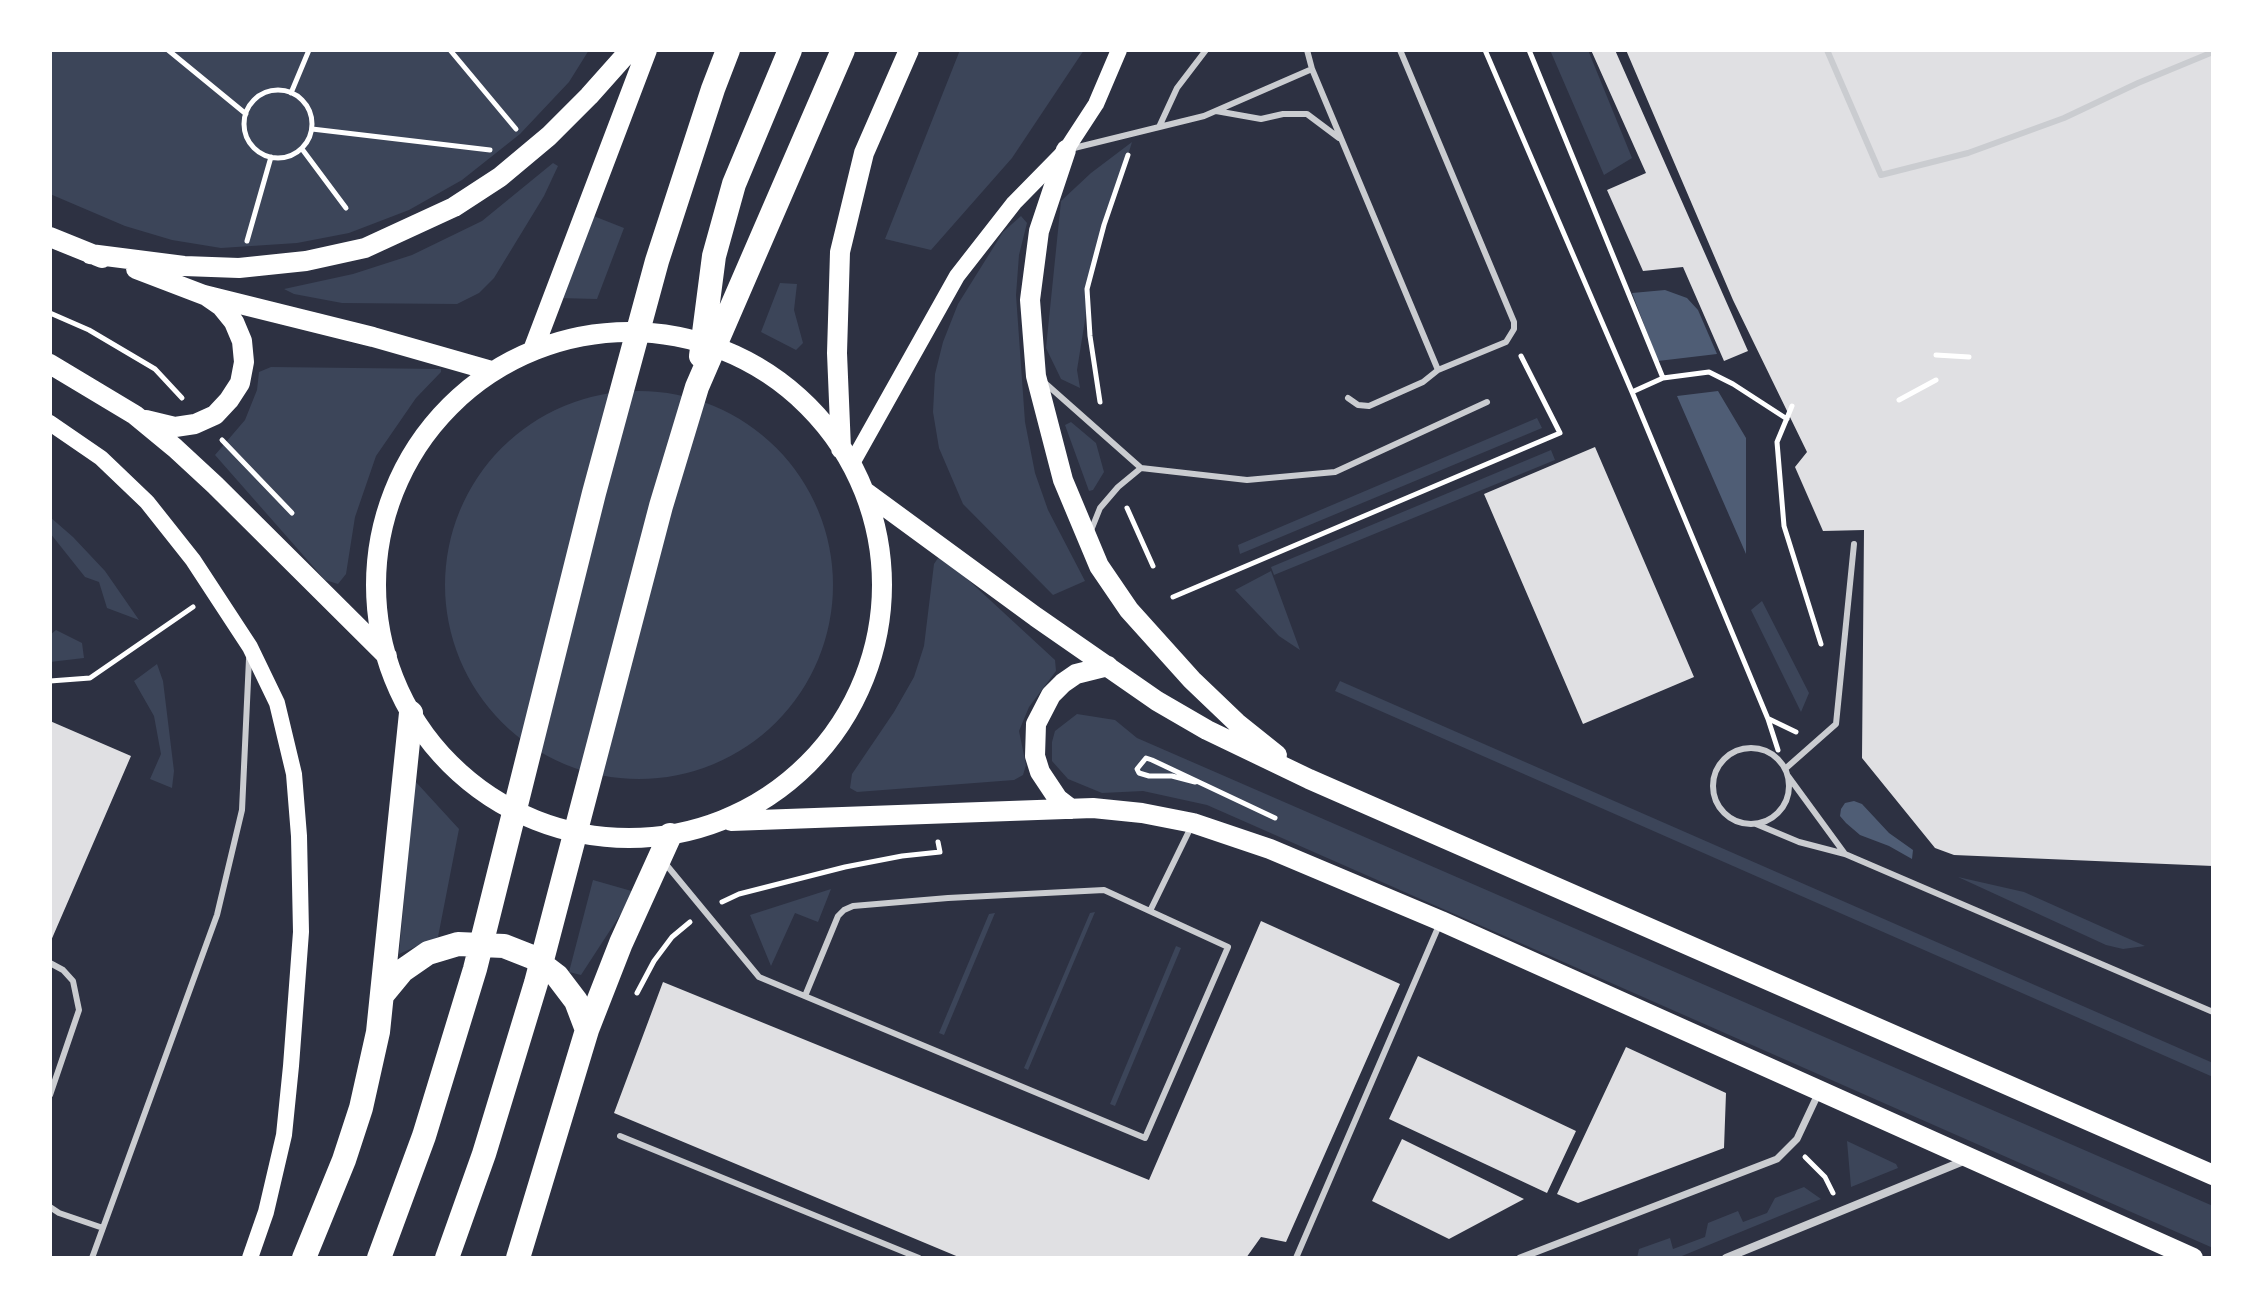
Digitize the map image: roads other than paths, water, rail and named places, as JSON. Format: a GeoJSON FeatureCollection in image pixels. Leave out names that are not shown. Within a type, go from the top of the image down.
{"type":"FeatureCollection","features":[{"type":"Feature","properties":{"kind":"highway"},"geometry":{"type":"LineString","coordinates":[[379,1258],[424,1136],[475,969],[594,493],[657,261],[728,50]]}},
{"type":"Feature","properties":{"kind":"highway"},"geometry":{"type":"LineString","coordinates":[[697,387],[714,256],[734,184],[790,50]]}},
{"type":"Feature","properties":{"kind":"highway"},"geometry":{"type":"LineString","coordinates":[[447,1258],[484,1154],[536,983],[661,506],[697,387],[843,50]]}},
{"type":"Feature","properties":{"kind":"highway"},"geometry":{"type":"LineString","coordinates":[[304,1258],[344,1160],[361,1108],[376,1043],[411,713]]}},
{"type":"Feature","properties":{"kind":"highway"},"geometry":{"type":"LineString","coordinates":[[518,1258],[587,1030],[665,846]]}},
{"type":"Feature","properties":{"kind":"highway"},"geometry":{"type":"LineString","coordinates":[[383,994],[402,971],[428,953],[458,944],[504,946],[532,957],[557,976],[576,1001],[587,1030]]}},
{"type":"Feature","properties":{"kind":"main road"},"geometry":{"type":"LineString","coordinates":[[90,254],[159,264],[239,268],[306,261],[365,248],[454,207],[527,156],[589,96],[630,50]]}},
{"type":"Feature","properties":{"kind":"main road"},"geometry":{"type":"LineString","coordinates":[[533,350],[647,50]]}},
{"type":"Feature","properties":{"kind":"main road"},"geometry":{"type":"LineString","coordinates":[[846,457],[837,353],[840,252],[864,153],[909,50]]}},
{"type":"Feature","properties":{"kind":"main road"},"geometry":{"type":"LineString","coordinates":[[846,457],[957,276],[1014,203],[1066,150],[1096,104],[1119,50]]}},
{"type":"Feature","properties":{"kind":"main road"},"geometry":{"type":"LineString","coordinates":[[1066,150],[1039,231],[1031,281],[1030,323],[1036,376],[1063,480],[1111,587],[1170,659],[1237,723],[1309,779]]}},
{"type":"Feature","properties":{"kind":"main road"},"geometry":{"type":"LineString","coordinates":[[50,237],[204,295],[373,337],[492,371]]}},
{"type":"Feature","properties":{"kind":"main road"},"geometry":{"type":"LineString","coordinates":[[50,364],[154,424],[175,427],[195,424],[215,415],[229,400],[240,383],[244,362],[238,332],[221,306],[204,295]]}},
{"type":"Feature","properties":{"kind":"main road"},"geometry":{"type":"LineString","coordinates":[[643,333],[698,343],[751,365],[775,379],[817,417],[846,457],[864,491],[874,520],[883,582],[876,643],[855,702],[830,740],[798,775],[748,810],[665,846],[550,825],[522,814],[483,790],[448,760],[411,713],[387,657],[377,601],[377,572],[383,530],[395,489],[415,451],[440,417],[492,371],[533,350],[587,337],[643,333]]}},
{"type":"Feature","properties":{"kind":"main road"},"geometry":{"type":"LineString","coordinates":[[135,415],[215,485],[387,657]]}},
{"type":"Feature","properties":{"kind":"main road"},"geometry":{"type":"LineString","coordinates":[[50,423],[101,458],[147,502],[193,560],[250,647],[277,703],[294,774],[301,932],[284,1135],[266,1212],[250,1258]]}},
{"type":"Feature","properties":{"kind":"main road"},"geometry":{"type":"LineString","coordinates":[[864,491],[1157,701],[1207,730],[1309,779],[2213,1175]]}},
{"type":"Feature","properties":{"kind":"main road"},"geometry":{"type":"LineString","coordinates":[[1071,809],[1058,799],[1040,772],[1035,756],[1036,724],[1051,695],[1063,683],[1076,674],[1108,666]]}},
{"type":"Feature","properties":{"kind":"main road"},"geometry":{"type":"LineString","coordinates":[[719,822],[1071,809],[1131,811],[1193,823],[1270,849],[1441,921],[2193,1258]]}},
{"type":"Feature","properties":{"kind":"street"},"geometry":{"type":"LineString","coordinates":[[1520,1258],[1767,1164],[1791,1148],[1819,1090]]}},
{"type":"Feature","properties":{"kind":"street"},"geometry":{"type":"LineString","coordinates":[[1726,1258],[1971,1158]]}},
{"type":"Feature","properties":{"kind":"lane"},"geometry":{"type":"LineString","coordinates":[[1159,127],[1177,88],[1206,50]]}},
{"type":"Feature","properties":{"kind":"lane"},"geometry":{"type":"LineString","coordinates":[[1307,50],[1312,69],[1438,370]]}},
{"type":"Feature","properties":{"kind":"lane"},"geometry":{"type":"LineString","coordinates":[[1348,398],[1358,405],[1369,406],[1423,382],[1438,370],[1499,346],[1511,336],[1514,322],[1400,50]]}},
{"type":"Feature","properties":{"kind":"lane"},"geometry":{"type":"LineString","coordinates":[[1827,50],[1881,175],[1968,153],[2036,128],[2213,52]]}},
{"type":"Feature","properties":{"kind":"lane"},"geometry":{"type":"LineString","coordinates":[[1066,150],[1216,111],[1312,69]]}},
{"type":"Feature","properties":{"kind":"lane"},"geometry":{"type":"LineString","coordinates":[[1216,111],[1261,119],[1283,114],[1307,114],[1342,140]]}},
{"type":"Feature","properties":{"kind":"lane"},"geometry":{"type":"LineString","coordinates":[[1036,376],[1141,468],[1247,480],[1335,472],[1487,402]]}},
{"type":"Feature","properties":{"kind":"lane"},"geometry":{"type":"LineString","coordinates":[[1087,539],[1100,508],[1118,487],[1141,468]]}},
{"type":"Feature","properties":{"kind":"lane"},"geometry":{"type":"LineString","coordinates":[[1785,769],[1836,724],[1854,544]]}},
{"type":"Feature","properties":{"kind":"lane"},"geometry":{"type":"LineString","coordinates":[[92,1258],[217,915],[242,810],[250,647]]}},
{"type":"Feature","properties":{"kind":"lane"},"geometry":{"type":"LineString","coordinates":[[1785,769],[1789,789],[1786,802],[1769,821],[1742,823],[1721,811],[1715,800],[1713,777],[1726,757],[1748,747],[1760,749],[1772,754],[1785,769],[1845,854]]}},
{"type":"Feature","properties":{"kind":"lane"},"geometry":{"type":"LineString","coordinates":[[1150,911],[1193,823]]}},
{"type":"Feature","properties":{"kind":"lane"},"geometry":{"type":"LineString","coordinates":[[1756,824],[1799,842],[1845,854],[2213,1012]]}},
{"type":"Feature","properties":{"kind":"lane"},"geometry":{"type":"LineString","coordinates":[[665,846],[705,911],[759,977],[1145,1138],[1228,947],[1111,893],[1095,890],[853,906],[838,916],[805,996]]}},
{"type":"Feature","properties":{"kind":"lane"},"geometry":{"type":"LineString","coordinates":[[1296,1258],[1441,921]]}},
{"type":"Feature","properties":{"kind":"lane"},"geometry":{"type":"LineString","coordinates":[[50,963],[63,970],[73,981],[79,1010],[50,1095]]}},
{"type":"Feature","properties":{"kind":"lane"},"geometry":{"type":"LineString","coordinates":[[620,1136],[919,1258]]}},
{"type":"Feature","properties":{"kind":"lane"},"geometry":{"type":"LineString","coordinates":[[50,1207],[103,1228]]}}]}
